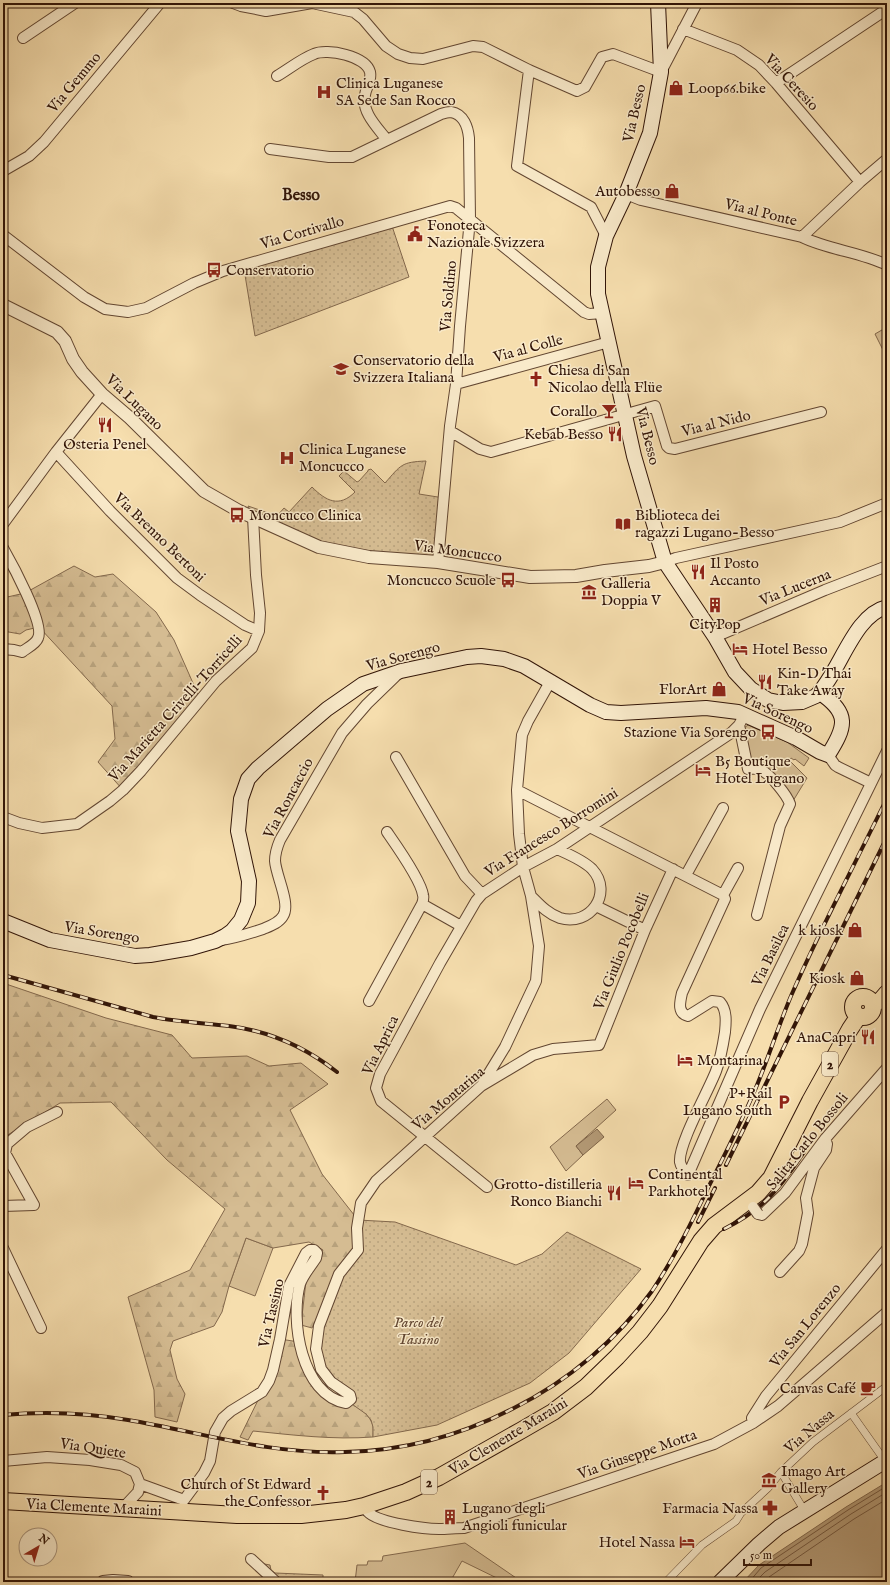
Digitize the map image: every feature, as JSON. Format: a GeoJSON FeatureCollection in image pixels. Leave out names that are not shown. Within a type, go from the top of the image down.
{"type":"FeatureCollection","features":[{"type":"Feature","properties":{"kind":"main road","name":"Via Besso"},"geometry":{"type":"LineString","coordinates":[[658,3],[661,72],[650,133],[626,194],[606,236],[598,261],[597,279],[598,294],[634,456],[665,562],[715,637],[735,672],[743,682],[758,695],[768,700],[792,703],[809,700],[820,693]]}},
{"type":"Feature","properties":{"kind":"main road"},"geometry":{"type":"LineString","coordinates":[[828,755],[840,734],[843,720],[840,710],[820,693],[865,620],[877,610],[887,607]]}},
{"type":"Feature","properties":{"kind":"main road","name":"Via Sorengo"},"geometry":{"type":"LineString","coordinates":[[3,921],[50,940],[128,956],[150,955],[191,948],[215,941],[225,936],[237,925],[248,903],[249,881],[238,831],[241,799],[248,779],[258,768],[327,709],[363,684],[401,671],[467,657],[481,656],[504,659],[524,666],[590,705],[606,712],[621,713],[706,708],[728,709],[742,720],[828,755]]}},
{"type":"Feature","properties":{"kind":"main road","name":"Via Clemente Maraini"},"geometry":{"type":"LineString","coordinates":[[3,1501],[123,1508],[184,1506],[237,1515],[301,1515],[346,1510],[364,1506],[406,1492],[439,1477],[553,1412],[586,1387],[642,1330],[660,1306],[701,1241],[714,1226],[753,1207],[764,1186],[773,1174],[807,1106],[858,1016],[853,1010],[853,1004],[856,999],[865,997],[873,1004],[884,997],[887,993]]}},
{"type":"Feature","properties":{"kind":"main road"},"geometry":{"type":"LineString","coordinates":[[720,1582],[763,1540],[804,1510],[886,1460]]}},
{"type":"Feature","properties":{"kind":"street"},"geometry":{"type":"LineString","coordinates":[[23,38],[76,3]]}},
{"type":"Feature","properties":{"kind":"street","name":"Via Gemmo"},"geometry":{"type":"LineString","coordinates":[[3,171],[28,156],[44,142],[160,3]]}},
{"type":"Feature","properties":{"kind":"street"},"geometry":{"type":"LineString","coordinates":[[233,3],[266,11],[312,3],[354,12],[363,19],[386,46],[398,54],[410,58],[423,58],[473,46],[483,48],[577,91],[585,87],[602,57],[613,54],[661,72],[697,3]]}},
{"type":"Feature","properties":{"kind":"street"},"geometry":{"type":"LineString","coordinates":[[776,83],[887,9]]}},
{"type":"Feature","properties":{"kind":"street","name":"Via Ceresio"},"geometry":{"type":"LineString","coordinates":[[683,29],[736,50],[758,65],[776,83],[860,182]]}},
{"type":"Feature","properties":{"kind":"street"},"geometry":{"type":"LineString","coordinates":[[277,76],[314,53],[325,51],[353,56],[366,64],[370,71],[370,81],[365,94],[364,102],[370,118],[387,140]]}},
{"type":"Feature","properties":{"kind":"street"},"geometry":{"type":"LineString","coordinates":[[529,70],[517,166],[591,207],[606,236]]}},
{"type":"Feature","properties":{"kind":"street","name":"Via Soldino"},"geometry":{"type":"LineString","coordinates":[[270,149],[329,158],[352,157],[441,114],[452,112],[462,118],[468,127],[470,219],[456,384],[450,431],[438,562]]}},
{"type":"Feature","properties":{"kind":"street"},"geometry":{"type":"LineString","coordinates":[[802,238],[860,182],[887,159]]}},
{"type":"Feature","properties":{"kind":"street","name":"Via al Ponte"},"geometry":{"type":"LineString","coordinates":[[626,194],[642,200],[802,238],[817,244],[874,259],[887,265]]}},
{"type":"Feature","properties":{"kind":"street","name":"Via Cortivallo"},"geometry":{"type":"LineString","coordinates":[[3,236],[84,297],[105,309],[128,312],[146,308],[194,283],[223,271],[450,206],[456,208],[470,219],[584,312],[589,314],[603,313]]}},
{"type":"Feature","properties":{"kind":"street","name":"Via Lugano"},"geometry":{"type":"LineString","coordinates":[[3,305],[57,332],[65,341],[73,359],[82,372],[102,394],[130,418],[204,492],[253,517]]}},
{"type":"Feature","properties":{"kind":"street","name":"Via al Colle"},"geometry":{"type":"LineString","coordinates":[[456,384],[609,342]]}},
{"type":"Feature","properties":{"kind":"street"},"geometry":{"type":"LineString","coordinates":[[3,524],[56,452],[102,394]]}},
{"type":"Feature","properties":{"kind":"street","name":"Via al Nido"},"geometry":{"type":"LineString","coordinates":[[625,415],[655,406],[667,446],[675,449],[821,412]]}},
{"type":"Feature","properties":{"kind":"street"},"geometry":{"type":"LineString","coordinates":[[450,431],[480,449],[491,452],[625,415]]}},
{"type":"Feature","properties":{"kind":"street","name":"Via Brenno Bertoni"},"geometry":{"type":"LineString","coordinates":[[56,452],[110,511],[177,578],[245,625],[259,631]]}},
{"type":"Feature","properties":{"kind":"street"},"geometry":{"type":"LineString","coordinates":[[665,562],[676,558],[840,522],[887,503]]}},
{"type":"Feature","properties":{"kind":"street"},"geometry":{"type":"LineString","coordinates":[[253,517],[256,575],[260,613],[259,631]]}},
{"type":"Feature","properties":{"kind":"street","name":"Via Moncucco"},"geometry":{"type":"LineString","coordinates":[[253,517],[319,547],[369,557],[438,562],[530,577],[559,577],[649,566],[665,562]]}},
{"type":"Feature","properties":{"kind":"street"},"geometry":{"type":"LineString","coordinates":[[3,548],[19,578],[39,627],[40,634],[38,640],[22,652],[3,649]]}},
{"type":"Feature","properties":{"kind":"street","name":"Via Lucerna"},"geometry":{"type":"LineString","coordinates":[[715,637],[825,590],[887,566]]}},
{"type":"Feature","properties":{"kind":"street","name":"Via Marietta Crivelli-Torricelli"},"geometry":{"type":"LineString","coordinates":[[3,817],[19,823],[42,828],[77,824],[110,801],[141,771],[216,681],[252,648],[259,631]]}},
{"type":"Feature","properties":{"kind":"street","name":"Via Roncaccio"},"geometry":{"type":"LineString","coordinates":[[215,941],[238,938],[272,925],[280,920],[284,914],[285,904],[275,861],[276,850],[280,840],[342,733],[367,704],[401,671]]}},
{"type":"Feature","properties":{"kind":"street"},"geometry":{"type":"LineString","coordinates":[[481,1086],[505,1048],[524,1010],[536,981],[539,946],[531,896],[523,867],[516,790],[522,735],[528,721],[550,682]]}},
{"type":"Feature","properties":{"kind":"street"},"geometry":{"type":"LineString","coordinates":[[742,720],[748,769],[758,768],[763,770],[785,793],[790,804],[780,826],[757,915]]}},
{"type":"Feature","properties":{"kind":"street","name":"Via Francesco Borromini"},"geometry":{"type":"LineString","coordinates":[[396,757],[465,876],[482,894],[523,867],[590,827],[730,733],[742,720]]}},
{"type":"Feature","properties":{"kind":"street","name":"Via Basilea"},"geometry":{"type":"LineString","coordinates":[[723,895],[725,899],[682,993],[680,1010],[683,1014],[688,1016],[712,1001],[720,1002],[725,1011],[723,1046],[717,1070],[683,1146],[680,1160],[681,1166],[688,1175],[760,1009],[887,752]]}},
{"type":"Feature","properties":{"kind":"street"},"geometry":{"type":"LineString","coordinates":[[828,755],[838,767],[871,783]]}},
{"type":"Feature","properties":{"kind":"street"},"geometry":{"type":"LineString","coordinates":[[516,790],[723,895],[738,868]]}},
{"type":"Feature","properties":{"kind":"street"},"geometry":{"type":"LineString","coordinates":[[686,875],[723,808]]}},
{"type":"Feature","properties":{"kind":"street"},"geometry":{"type":"LineString","coordinates":[[387,832],[400,850],[422,889],[424,897],[422,904],[461,926]]}},
{"type":"Feature","properties":{"kind":"street"},"geometry":{"type":"LineString","coordinates":[[531,896],[544,910],[560,918],[573,919],[583,916],[591,912],[596,906],[601,892],[599,878],[591,868],[557,848]]}},
{"type":"Feature","properties":{"kind":"street","name":"Via Giulio Pocobelli"},"geometry":{"type":"LineString","coordinates":[[599,1045],[645,930],[673,869]]}},
{"type":"Feature","properties":{"kind":"street","name":"Via Aprica"},"geometry":{"type":"LineString","coordinates":[[482,894],[461,926],[380,1074],[376,1088],[381,1101],[487,1186]]}},
{"type":"Feature","properties":{"kind":"street","name":"Via Aprica"},"geometry":{"type":"LineString","coordinates":[[369,1001],[422,904]]}},
{"type":"Feature","properties":{"kind":"street"},"geometry":{"type":"LineString","coordinates":[[596,906],[645,930]]}},
{"type":"Feature","properties":{"kind":"street","name":"Via Montarina"},"geometry":{"type":"LineString","coordinates":[[361,1203],[376,1180],[481,1086],[533,1055],[553,1049],[599,1045]]}},
{"type":"Feature","properties":{"kind":"street","name":"Salita Carlo Bossoli"},"geometry":{"type":"LineString","coordinates":[[753,1207],[762,1215],[785,1193],[825,1139],[887,1068]]}},
{"type":"Feature","properties":{"kind":"street"},"geometry":{"type":"LineString","coordinates":[[3,1206],[34,1205],[4,1153],[7,1144],[27,1128],[57,1112]]}},
{"type":"Feature","properties":{"kind":"street"},"geometry":{"type":"LineString","coordinates":[[780,1272],[799,1251],[802,1244],[808,1213],[806,1198],[814,1168],[826,1150],[828,1144],[825,1139]]}},
{"type":"Feature","properties":{"kind":"street","name":"Via Tassino"},"geometry":{"type":"LineString","coordinates":[[184,1506],[210,1461],[215,1432],[223,1418],[231,1411],[262,1392],[269,1381],[280,1339],[290,1286],[306,1253],[310,1250],[314,1250],[316,1253],[316,1258],[301,1283],[297,1299],[299,1342],[305,1365],[313,1379],[323,1391],[340,1402],[346,1403],[351,1399],[350,1395],[331,1382],[321,1369],[316,1349],[319,1326],[339,1274],[358,1250],[357,1228],[361,1203]]}},
{"type":"Feature","properties":{"kind":"street"},"geometry":{"type":"LineString","coordinates":[[3,1248],[41,1328]]}},
{"type":"Feature","properties":{"kind":"street","name":"Via San Lorenzo"},"geometry":{"type":"LineString","coordinates":[[753,1423],[752,1418],[766,1396],[887,1249]]}},
{"type":"Feature","properties":{"kind":"street","name":"Via Giuseppe Motta"},"geometry":{"type":"LineString","coordinates":[[364,1506],[369,1513],[376,1518],[398,1523],[423,1528],[464,1528],[714,1444],[753,1423],[778,1406],[887,1312]]}},
{"type":"Feature","properties":{"kind":"street","name":"Via Nassa"},"geometry":{"type":"LineString","coordinates":[[666,1582],[702,1545],[736,1521],[741,1513],[813,1442],[850,1413],[886,1389]]}},
{"type":"Feature","properties":{"kind":"street"},"geometry":{"type":"LineString","coordinates":[[850,1413],[886,1460]]}},
{"type":"Feature","properties":{"kind":"street","name":"Via Quiete"},"geometry":{"type":"LineString","coordinates":[[3,1461],[47,1457],[90,1460],[121,1465],[135,1472],[140,1484]]}},
{"type":"Feature","properties":{"kind":"street"},"geometry":{"type":"LineString","coordinates":[[781,1472],[804,1510]]}},
{"type":"Feature","properties":{"kind":"street"},"geometry":{"type":"LineString","coordinates":[[123,1508],[138,1492],[140,1484]]}},
{"type":"Feature","properties":{"kind":"street","name":"Via Clemente Maraini"},"geometry":{"type":"LineString","coordinates":[[140,1484],[184,1506]]}},
{"type":"Feature","properties":{"kind":"street"},"geometry":{"type":"LineString","coordinates":[[251,1559],[276,1582]]}},
{"type":"Feature","properties":{"kind":"street"},"geometry":{"type":"LineString","coordinates":[[103,1582],[128,1582]]}},
{"type":"Feature","properties":{"kind":"green space"},"geometry":{"type":"Polygon","coordinates":[[[392,226],[409,277],[255,336],[244,269],[392,226]]]}},
{"type":"Feature","properties":{"kind":"green space"},"geometry":{"type":"Polygon","coordinates":[[[887,327],[887,358],[875,334],[887,327]]]}},
{"type":"Feature","properties":{"kind":"green space"},"geometry":{"type":"Polygon","coordinates":[[[426,461],[419,494],[444,498],[438,562],[319,547],[253,517],[248,506],[277,516],[284,508],[289,512],[312,487],[328,499],[333,501],[344,500],[355,492],[339,476],[344,471],[357,482],[368,470],[371,469],[385,483],[398,468],[411,462],[426,461]]]}},
{"type":"Feature","properties":{"kind":"green space"},"geometry":{"type":"Polygon","coordinates":[[[74,566],[95,577],[113,574],[156,612],[174,640],[200,699],[123,790],[98,762],[115,739],[112,706],[39,627],[26,630],[20,634],[3,631],[3,598],[25,593],[74,566]]]}},
{"type":"Feature","properties":{"kind":"green space"},"geometry":{"type":"Polygon","coordinates":[[[748,725],[787,742],[809,758],[804,766],[795,759],[794,760],[791,758],[789,760],[807,778],[793,801],[752,767],[744,728],[748,725]]]}},
{"type":"Feature","properties":{"kind":"green space"},"geometry":{"type":"Polygon","coordinates":[[[3,983],[106,1018],[172,1035],[192,1058],[247,1056],[269,1066],[301,1063],[328,1084],[290,1110],[322,1174],[358,1220],[358,1250],[331,1287],[312,1328],[301,1325],[306,1281],[323,1250],[309,1242],[273,1248],[246,1238],[229,1286],[222,1312],[214,1326],[173,1341],[170,1350],[177,1379],[185,1394],[177,1422],[155,1417],[154,1390],[128,1297],[190,1270],[225,1209],[167,1160],[111,1102],[60,1103],[6,1136],[3,1140],[3,983]]]}},
{"type":"Feature","properties":{"kind":"green space"},"geometry":{"type":"Polygon","coordinates":[[[607,1099],[616,1110],[576,1146],[583,1155],[566,1171],[550,1147],[607,1099]]]}},
{"type":"Feature","properties":{"kind":"green space","name":"Parco del Tassino"},"geometry":{"type":"Polygon","coordinates":[[[358,1220],[395,1222],[516,1265],[542,1254],[567,1232],[641,1269],[569,1353],[530,1383],[437,1425],[373,1437],[371,1420],[366,1414],[349,1402],[321,1369],[319,1326],[334,1286],[358,1250],[358,1220]]]}},
{"type":"Feature","properties":{"kind":"green space"},"geometry":{"type":"Polygon","coordinates":[[[246,1238],[273,1248],[255,1296],[229,1286],[246,1238]]]}},
{"type":"Feature","properties":{"kind":"green space"},"geometry":{"type":"Polygon","coordinates":[[[280,1339],[299,1342],[323,1391],[356,1406],[363,1411],[372,1423],[373,1437],[328,1437],[253,1431],[248,1440],[240,1437],[262,1392],[280,1339]]]}},
{"type":"Feature","properties":{"kind":"green space"},"geometry":{"type":"Polygon","coordinates":[[[465,1543],[522,1582],[505,1582],[462,1561],[450,1582],[355,1582],[357,1565],[367,1565],[368,1561],[382,1561],[383,1556],[465,1543]]]}},
{"type":"Feature","properties":{"kind":"green space"},"geometry":{"type":"Polygon","coordinates":[[[259,1563],[270,1565],[271,1570],[275,1573],[323,1575],[323,1579],[328,1580],[328,1582],[280,1582],[259,1563]]]}},
{"type":"Feature","properties":{"kind":"water"},"geometry":{"type":"Polygon","coordinates":[[[597,1129],[604,1137],[583,1155],[576,1146],[597,1129]]]}},
{"type":"Feature","properties":{"kind":"water"},"geometry":{"type":"Polygon","coordinates":[[[887,1482],[887,1582],[743,1582],[759,1565],[846,1507],[887,1482]]]}},
{"type":"Feature","properties":{"kind":"railway"},"geometry":{"type":"LineString","coordinates":[[3,1415],[66,1413],[97,1416],[155,1425],[236,1442],[290,1450],[317,1452],[367,1451],[411,1445],[453,1434],[474,1426],[494,1418],[534,1397],[572,1372],[607,1342],[638,1309],[652,1291],[674,1255],[743,1116],[760,1078],[786,1008],[802,971],[887,798]]}},
{"type":"Feature","properties":{"kind":"railway"},"geometry":{"type":"LineString","coordinates":[[726,1165],[887,837]]}},
{"type":"Feature","properties":{"kind":"railway"},"geometry":{"type":"LineString","coordinates":[[3,975],[153,1017],[244,1028],[272,1036],[312,1055],[337,1072]]}},
{"type":"Feature","properties":{"kind":"railway"},"geometry":{"type":"LineString","coordinates":[[724,1229],[750,1214],[761,1205],[779,1187],[804,1152]]}},
{"type":"Feature","properties":{"kind":"railway"},"geometry":{"type":"LineString","coordinates":[[698,1222],[715,1188]]}},
{"type":"Feature","properties":{"kind":"place","name":"Loop66.bike"},"geometry":{"type":"Point","coordinates":[676,88]}},
{"type":"Feature","properties":{"kind":"place","name":"Clinica Luganese SA Sede San Rocco"},"geometry":{"type":"Point","coordinates":[324,92]}},
{"type":"Feature","properties":{"kind":"place","name":"Autobesso"},"geometry":{"type":"Point","coordinates":[672,191]}},
{"type":"Feature","properties":{"kind":"place","name":"Fonoteca Nazionale Svizzera"},"geometry":{"type":"Point","coordinates":[415,234]}},
{"type":"Feature","properties":{"kind":"place","name":"Conservatorio"},"geometry":{"type":"Point","coordinates":[214,270]}},
{"type":"Feature","properties":{"kind":"place","name":"Conservatorio della Svizzera Italiana"},"geometry":{"type":"Point","coordinates":[341,369]}},
{"type":"Feature","properties":{"kind":"place","name":"Chiesa di San Nicolao della Flüe"},"geometry":{"type":"Point","coordinates":[536,379]}},
{"type":"Feature","properties":{"kind":"place","name":"Corallo"},"geometry":{"type":"Point","coordinates":[609,411]}},
{"type":"Feature","properties":{"kind":"place","name":"Osteria Penel"},"geometry":{"type":"Point","coordinates":[105,425]}},
{"type":"Feature","properties":{"kind":"place","name":"Kebab Besso"},"geometry":{"type":"Point","coordinates":[615,434]}},
{"type":"Feature","properties":{"kind":"place","name":"Clinica Luganese Moncucco"},"geometry":{"type":"Point","coordinates":[287,458]}},
{"type":"Feature","properties":{"kind":"place","name":"Moncucco Clinica"},"geometry":{"type":"Point","coordinates":[237,515]}},
{"type":"Feature","properties":{"kind":"place","name":"Biblioteca dei ragazzi Lugano-Besso"},"geometry":{"type":"Point","coordinates":[623,524]}},
{"type":"Feature","properties":{"kind":"place","name":"Il Posto Accanto"},"geometry":{"type":"Point","coordinates":[698,572]}},
{"type":"Feature","properties":{"kind":"place","name":"Moncucco Scuole"},"geometry":{"type":"Point","coordinates":[508,580]}},
{"type":"Feature","properties":{"kind":"place","name":"Galleria Doppia V"},"geometry":{"type":"Point","coordinates":[589,592]}},
{"type":"Feature","properties":{"kind":"place","name":"CityPop"},"geometry":{"type":"Point","coordinates":[715,605]}},
{"type":"Feature","properties":{"kind":"place","name":"Hotel Besso"},"geometry":{"type":"Point","coordinates":[740,649]}},
{"type":"Feature","properties":{"kind":"place","name":"Kin-D Thai Take Away"},"geometry":{"type":"Point","coordinates":[765,682]}},
{"type":"Feature","properties":{"kind":"place","name":"FlorArt"},"geometry":{"type":"Point","coordinates":[719,689]}},
{"type":"Feature","properties":{"kind":"place","name":"Stazione Via Sorengo"},"geometry":{"type":"Point","coordinates":[768,732]}},
{"type":"Feature","properties":{"kind":"place","name":"B5 Boutique Hotel Lugano"},"geometry":{"type":"Point","coordinates":[703,770]}},
{"type":"Feature","properties":{"kind":"place","name":"k kiosk"},"geometry":{"type":"Point","coordinates":[855,930]}},
{"type":"Feature","properties":{"kind":"place","name":"Kiosk"},"geometry":{"type":"Point","coordinates":[857,978]}},
{"type":"Feature","properties":{"kind":"place","name":"AnaCapri"},"geometry":{"type":"Point","coordinates":[868,1037]}},
{"type":"Feature","properties":{"kind":"place","name":"Montarina"},"geometry":{"type":"Point","coordinates":[685,1060]}},
{"type":"Feature","properties":{"kind":"place","name":"P+Rail Lugano South"},"geometry":{"type":"Point","coordinates":[784,1102]}},
{"type":"Feature","properties":{"kind":"place","name":"Continental Parkhotel"},"geometry":{"type":"Point","coordinates":[636,1183]}},
{"type":"Feature","properties":{"kind":"place","name":"Grotto-distilleria Ronco Bianchi"},"geometry":{"type":"Point","coordinates":[614,1193]}},
{"type":"Feature","properties":{"kind":"place","name":"Canvas Café"},"geometry":{"type":"Point","coordinates":[868,1388]}},
{"type":"Feature","properties":{"kind":"place","name":"Imago Art Gallery"},"geometry":{"type":"Point","coordinates":[769,1480]}},
{"type":"Feature","properties":{"kind":"place","name":"Church of St Edward the Confessor"},"geometry":{"type":"Point","coordinates":[323,1493]}},
{"type":"Feature","properties":{"kind":"place","name":"Farmacia Nassa"},"geometry":{"type":"Point","coordinates":[770,1508]}},
{"type":"Feature","properties":{"kind":"place","name":"Lugano degli Angioli funicular"},"geometry":{"type":"Point","coordinates":[450,1517]}},
{"type":"Feature","properties":{"kind":"place","name":"Hotel Nassa"},"geometry":{"type":"Point","coordinates":[687,1542]}},
{"type":"Feature","properties":{"kind":"district","name":"Besso"},"geometry":{"type":"Point","coordinates":[301,194]}}]}
